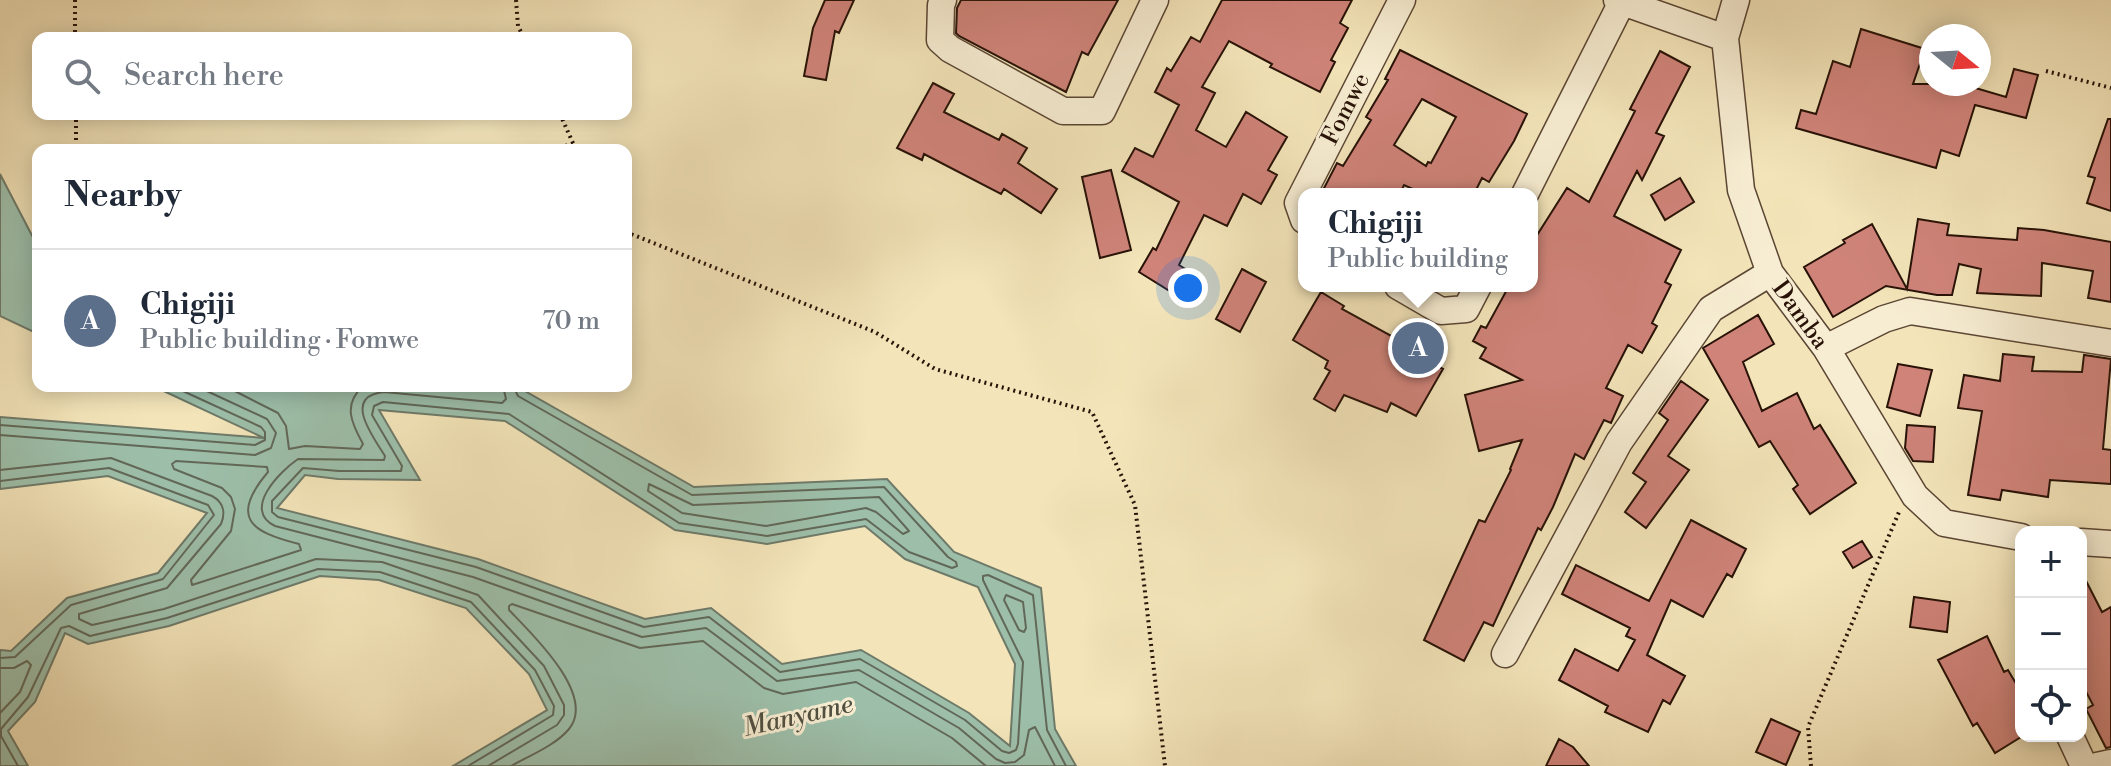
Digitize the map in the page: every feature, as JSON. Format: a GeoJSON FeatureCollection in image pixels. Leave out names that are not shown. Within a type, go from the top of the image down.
{"type":"FeatureCollection","features":[{"type":"Feature","properties":{"kind":"street"},"geometry":{"type":"LineString","coordinates":[[943,0],[940,40],[950,49],[1063,111],[1102,111],[1155,0]]}},
{"type":"Feature","properties":{"kind":"street","name":"Fomwe"},"geometry":{"type":"LineString","coordinates":[[1306,188],[1402,0]]}},
{"type":"Feature","properties":{"kind":"street","name":"Damba"},"geometry":{"type":"LineString","coordinates":[[1736,0],[1725,38],[1741,190],[1770,273],[1826,348],[1915,496],[1944,523],[2015,536]]}},
{"type":"Feature","properties":{"kind":"street"},"geometry":{"type":"LineString","coordinates":[[1528,188],[1619,1],[1725,38]]}},
{"type":"Feature","properties":{"kind":"street"},"geometry":{"type":"LineString","coordinates":[[1505,654],[1619,442],[1711,309],[1770,273]]}},
{"type":"Feature","properties":{"kind":"street"},"geometry":{"type":"LineString","coordinates":[[1408,292],[1441,311],[1466,309],[1475,292]]}},
{"type":"Feature","properties":{"kind":"street"},"geometry":{"type":"LineString","coordinates":[[1826,348],[1884,319],[1910,311],[2111,343]]}},
{"type":"Feature","properties":{"kind":"street"},"geometry":{"type":"LineString","coordinates":[[2087,542],[2111,544]]}},
{"type":"Feature","properties":{"kind":"street"},"geometry":{"type":"LineString","coordinates":[[2073,742],[2084,766]]}},
{"type":"Feature","properties":{"kind":"street"},"geometry":{"type":"LineString","coordinates":[[2097,766],[2111,763]]}},
{"type":"Feature","properties":{"kind":"path"},"geometry":{"type":"LineString","coordinates":[[75,0],[75,32]]}},
{"type":"Feature","properties":{"kind":"path"},"geometry":{"type":"LineString","coordinates":[[516,0],[521,32]]}},
{"type":"Feature","properties":{"kind":"path"},"geometry":{"type":"LineString","coordinates":[[2046,71],[2111,88]]}},
{"type":"Feature","properties":{"kind":"path"},"geometry":{"type":"LineString","coordinates":[[76,120],[76,144]]}},
{"type":"Feature","properties":{"kind":"path"},"geometry":{"type":"LineString","coordinates":[[563,120],[574,144]]}},
{"type":"Feature","properties":{"kind":"path"},"geometry":{"type":"LineString","coordinates":[[632,234],[875,332],[935,369],[1092,412],[1135,505],[1165,766]]}},
{"type":"Feature","properties":{"kind":"path"},"geometry":{"type":"LineString","coordinates":[[1811,766],[1808,727],[1900,511],[1915,496]]}},
{"type":"Feature","properties":{"kind":"water"},"geometry":{"type":"Polygon","coordinates":[[[0,174],[32,235],[32,331],[0,316],[0,174]]]}},
{"type":"Feature","properties":{"kind":"water","name":"Manyame"},"geometry":{"type":"Polygon","coordinates":[[[166,392],[527,392],[694,487],[887,479],[954,552],[1041,588],[1055,729],[1076,766],[453,766],[547,710],[529,674],[466,608],[379,580],[320,576],[169,626],[88,644],[65,633],[35,702],[8,731],[28,766],[0,766],[0,650],[11,651],[67,598],[158,573],[207,513],[108,476],[0,489],[0,417],[264,438],[166,392]],[[379,410],[420,480],[338,479],[305,475],[277,508],[478,559],[645,619],[711,608],[782,664],[861,650],[969,713],[1010,746],[1015,664],[978,587],[905,559],[865,526],[767,544],[675,530],[505,421],[379,410]]]}},
{"type":"Feature","properties":{"kind":"building"},"geometry":{"type":"Polygon","coordinates":[[[825,0],[854,0],[839,33],[835,31],[826,80],[804,76],[813,28],[825,0]]]}},
{"type":"Feature","properties":{"kind":"building"},"geometry":{"type":"Polygon","coordinates":[[[961,0],[1118,0],[1088,55],[1082,52],[1066,92],[959,36],[956,33],[957,8],[961,0]]]}},
{"type":"Feature","properties":{"kind":"building"},"geometry":{"type":"Polygon","coordinates":[[[1222,0],[1352,0],[1340,23],[1348,28],[1331,60],[1335,62],[1320,92],[1270,67],[1272,64],[1229,41],[1202,87],[1215,93],[1196,130],[1226,147],[1246,112],[1287,137],[1268,170],[1277,175],[1261,204],[1243,194],[1227,226],[1204,215],[1179,265],[1203,280],[1189,303],[1139,272],[1153,248],[1156,250],[1179,202],[1122,171],[1135,148],[1153,157],[1179,105],[1155,92],[1167,68],[1171,71],[1191,37],[1200,42],[1222,0]]]}},
{"type":"Feature","properties":{"kind":"building"},"geometry":{"type":"Polygon","coordinates":[[[1861,29],[1919,47],[1919,66],[1913,84],[1919,84],[1919,96],[1991,96],[1991,93],[2006,97],[2014,69],[2038,75],[2026,118],[1975,105],[1959,156],[1941,150],[1936,168],[1796,128],[1801,110],[1816,114],[1833,61],[1850,67],[1861,29]]]}},
{"type":"Feature","properties":{"kind":"building"},"geometry":{"type":"Polygon","coordinates":[[[1400,50],[1527,114],[1489,182],[1482,178],[1477,188],[1411,188],[1404,185],[1403,188],[1324,188],[1337,163],[1343,166],[1371,120],[1366,117],[1388,80],[1385,79],[1400,50]],[[1422,99],[1394,145],[1426,166],[1428,162],[1431,163],[1456,117],[1422,99]]]}},
{"type":"Feature","properties":{"kind":"building"},"geometry":{"type":"Polygon","coordinates":[[[1660,51],[1690,67],[1656,133],[1664,136],[1642,180],[1637,171],[1614,216],[1681,250],[1665,282],[1671,285],[1652,323],[1657,326],[1642,353],[1628,345],[1606,388],[1623,396],[1611,423],[1604,420],[1584,459],[1575,454],[1553,507],[1541,530],[1538,528],[1493,626],[1484,622],[1464,661],[1424,640],[1479,520],[1485,522],[1522,440],[1479,451],[1465,395],[1522,380],[1480,358],[1486,348],[1473,341],[1481,326],[1486,328],[1506,292],[1538,292],[1538,234],[1567,188],[1589,202],[1635,111],[1630,109],[1660,51]]]}},
{"type":"Feature","properties":{"kind":"building"},"geometry":{"type":"Polygon","coordinates":[[[933,83],[954,94],[944,112],[999,140],[1002,134],[1027,148],[1018,163],[1057,189],[1041,213],[1004,189],[1001,194],[924,154],[922,160],[897,148],[933,83]]]}},
{"type":"Feature","properties":{"kind":"building"},"geometry":{"type":"Polygon","coordinates":[[[2108,119],[2111,119],[2111,211],[2087,203],[2095,178],[2088,176],[2108,119]]]}},
{"type":"Feature","properties":{"kind":"building"},"geometry":{"type":"Polygon","coordinates":[[[1111,170],[1131,250],[1100,258],[1082,177],[1111,170]]]}},
{"type":"Feature","properties":{"kind":"building"},"geometry":{"type":"Polygon","coordinates":[[[1680,178],[1694,202],[1665,220],[1651,195],[1680,178]]]}},
{"type":"Feature","properties":{"kind":"building"},"geometry":{"type":"Polygon","coordinates":[[[1918,219],[1949,224],[1947,235],[2017,240],[2018,228],[2111,242],[2111,302],[2088,298],[2093,271],[2042,263],[2041,296],[1977,293],[1981,269],[1959,264],[1952,295],[1937,295],[1886,286],[1833,317],[1804,267],[1872,224],[1907,289],[1918,219]]]}},
{"type":"Feature","properties":{"kind":"building"},"geometry":{"type":"Polygon","coordinates":[[[1242,269],[1266,282],[1240,332],[1216,319],[1242,269]]]}},
{"type":"Feature","properties":{"kind":"building"},"geometry":{"type":"Polygon","coordinates":[[[1321,292],[1344,306],[1342,309],[1415,349],[1413,353],[1443,369],[1416,416],[1391,403],[1387,412],[1344,395],[1335,411],[1314,399],[1330,371],[1325,368],[1328,361],[1293,340],[1321,292]]]}},
{"type":"Feature","properties":{"kind":"building"},"geometry":{"type":"Polygon","coordinates":[[[1758,315],[1774,344],[1743,362],[1762,411],[1797,393],[1814,429],[1820,425],[1856,483],[1810,514],[1793,489],[1798,485],[1770,441],[1759,447],[1703,348],[1758,315]]]}},
{"type":"Feature","properties":{"kind":"building"},"geometry":{"type":"Polygon","coordinates":[[[2003,354],[2034,357],[2032,371],[2082,372],[2084,355],[2111,359],[2103,449],[2111,450],[2111,484],[2050,480],[2048,497],[2002,490],[2000,500],[1968,495],[1982,411],[1958,408],[1964,375],[2000,381],[2003,354]]]}},
{"type":"Feature","properties":{"kind":"building"},"geometry":{"type":"Polygon","coordinates":[[[1898,364],[1932,370],[1920,416],[1887,407],[1898,364]]]}},
{"type":"Feature","properties":{"kind":"building"},"geometry":{"type":"Polygon","coordinates":[[[1681,381],[1708,400],[1668,456],[1689,470],[1646,528],[1625,512],[1646,482],[1633,473],[1668,420],[1659,413],[1681,381]]]}},
{"type":"Feature","properties":{"kind":"building"},"geometry":{"type":"Polygon","coordinates":[[[1907,425],[1935,427],[1933,462],[1913,461],[1905,448],[1907,425]]]}},
{"type":"Feature","properties":{"kind":"building"},"geometry":{"type":"Polygon","coordinates":[[[1691,520],[1746,549],[1732,577],[1727,574],[1703,617],[1671,600],[1647,655],[1685,676],[1670,704],[1663,700],[1648,732],[1605,712],[1608,706],[1559,680],[1575,649],[1618,671],[1635,640],[1626,636],[1630,628],[1562,594],[1576,565],[1649,601],[1691,520]]]}},
{"type":"Feature","properties":{"kind":"building"},"geometry":{"type":"Polygon","coordinates":[[[1862,541],[1872,557],[1853,568],[1843,552],[1862,541]]]}},
{"type":"Feature","properties":{"kind":"building"},"geometry":{"type":"Polygon","coordinates":[[[2087,583],[2102,612],[2111,607],[2111,747],[2106,748],[2087,711],[2093,705],[2087,694],[2087,583]]]}},
{"type":"Feature","properties":{"kind":"building"},"geometry":{"type":"Polygon","coordinates":[[[1914,597],[1950,602],[1947,632],[1910,627],[1914,597]]]}},
{"type":"Feature","properties":{"kind":"building"},"geometry":{"type":"Polygon","coordinates":[[[1987,636],[2004,672],[2008,670],[2015,682],[2015,741],[1995,753],[1977,723],[1973,726],[1938,660],[1987,636]]]}},
{"type":"Feature","properties":{"kind":"building"},"geometry":{"type":"Polygon","coordinates":[[[1771,719],[1800,732],[1786,765],[1756,752],[1771,719]]]}},
{"type":"Feature","properties":{"kind":"building"},"geometry":{"type":"Polygon","coordinates":[[[1559,739],[1573,747],[1589,766],[1546,766],[1559,739]]]}},
{"type":"Feature","properties":{"kind":"place","name":"Chigiji"},"geometry":{"type":"Point","coordinates":[1418,348]}}]}
